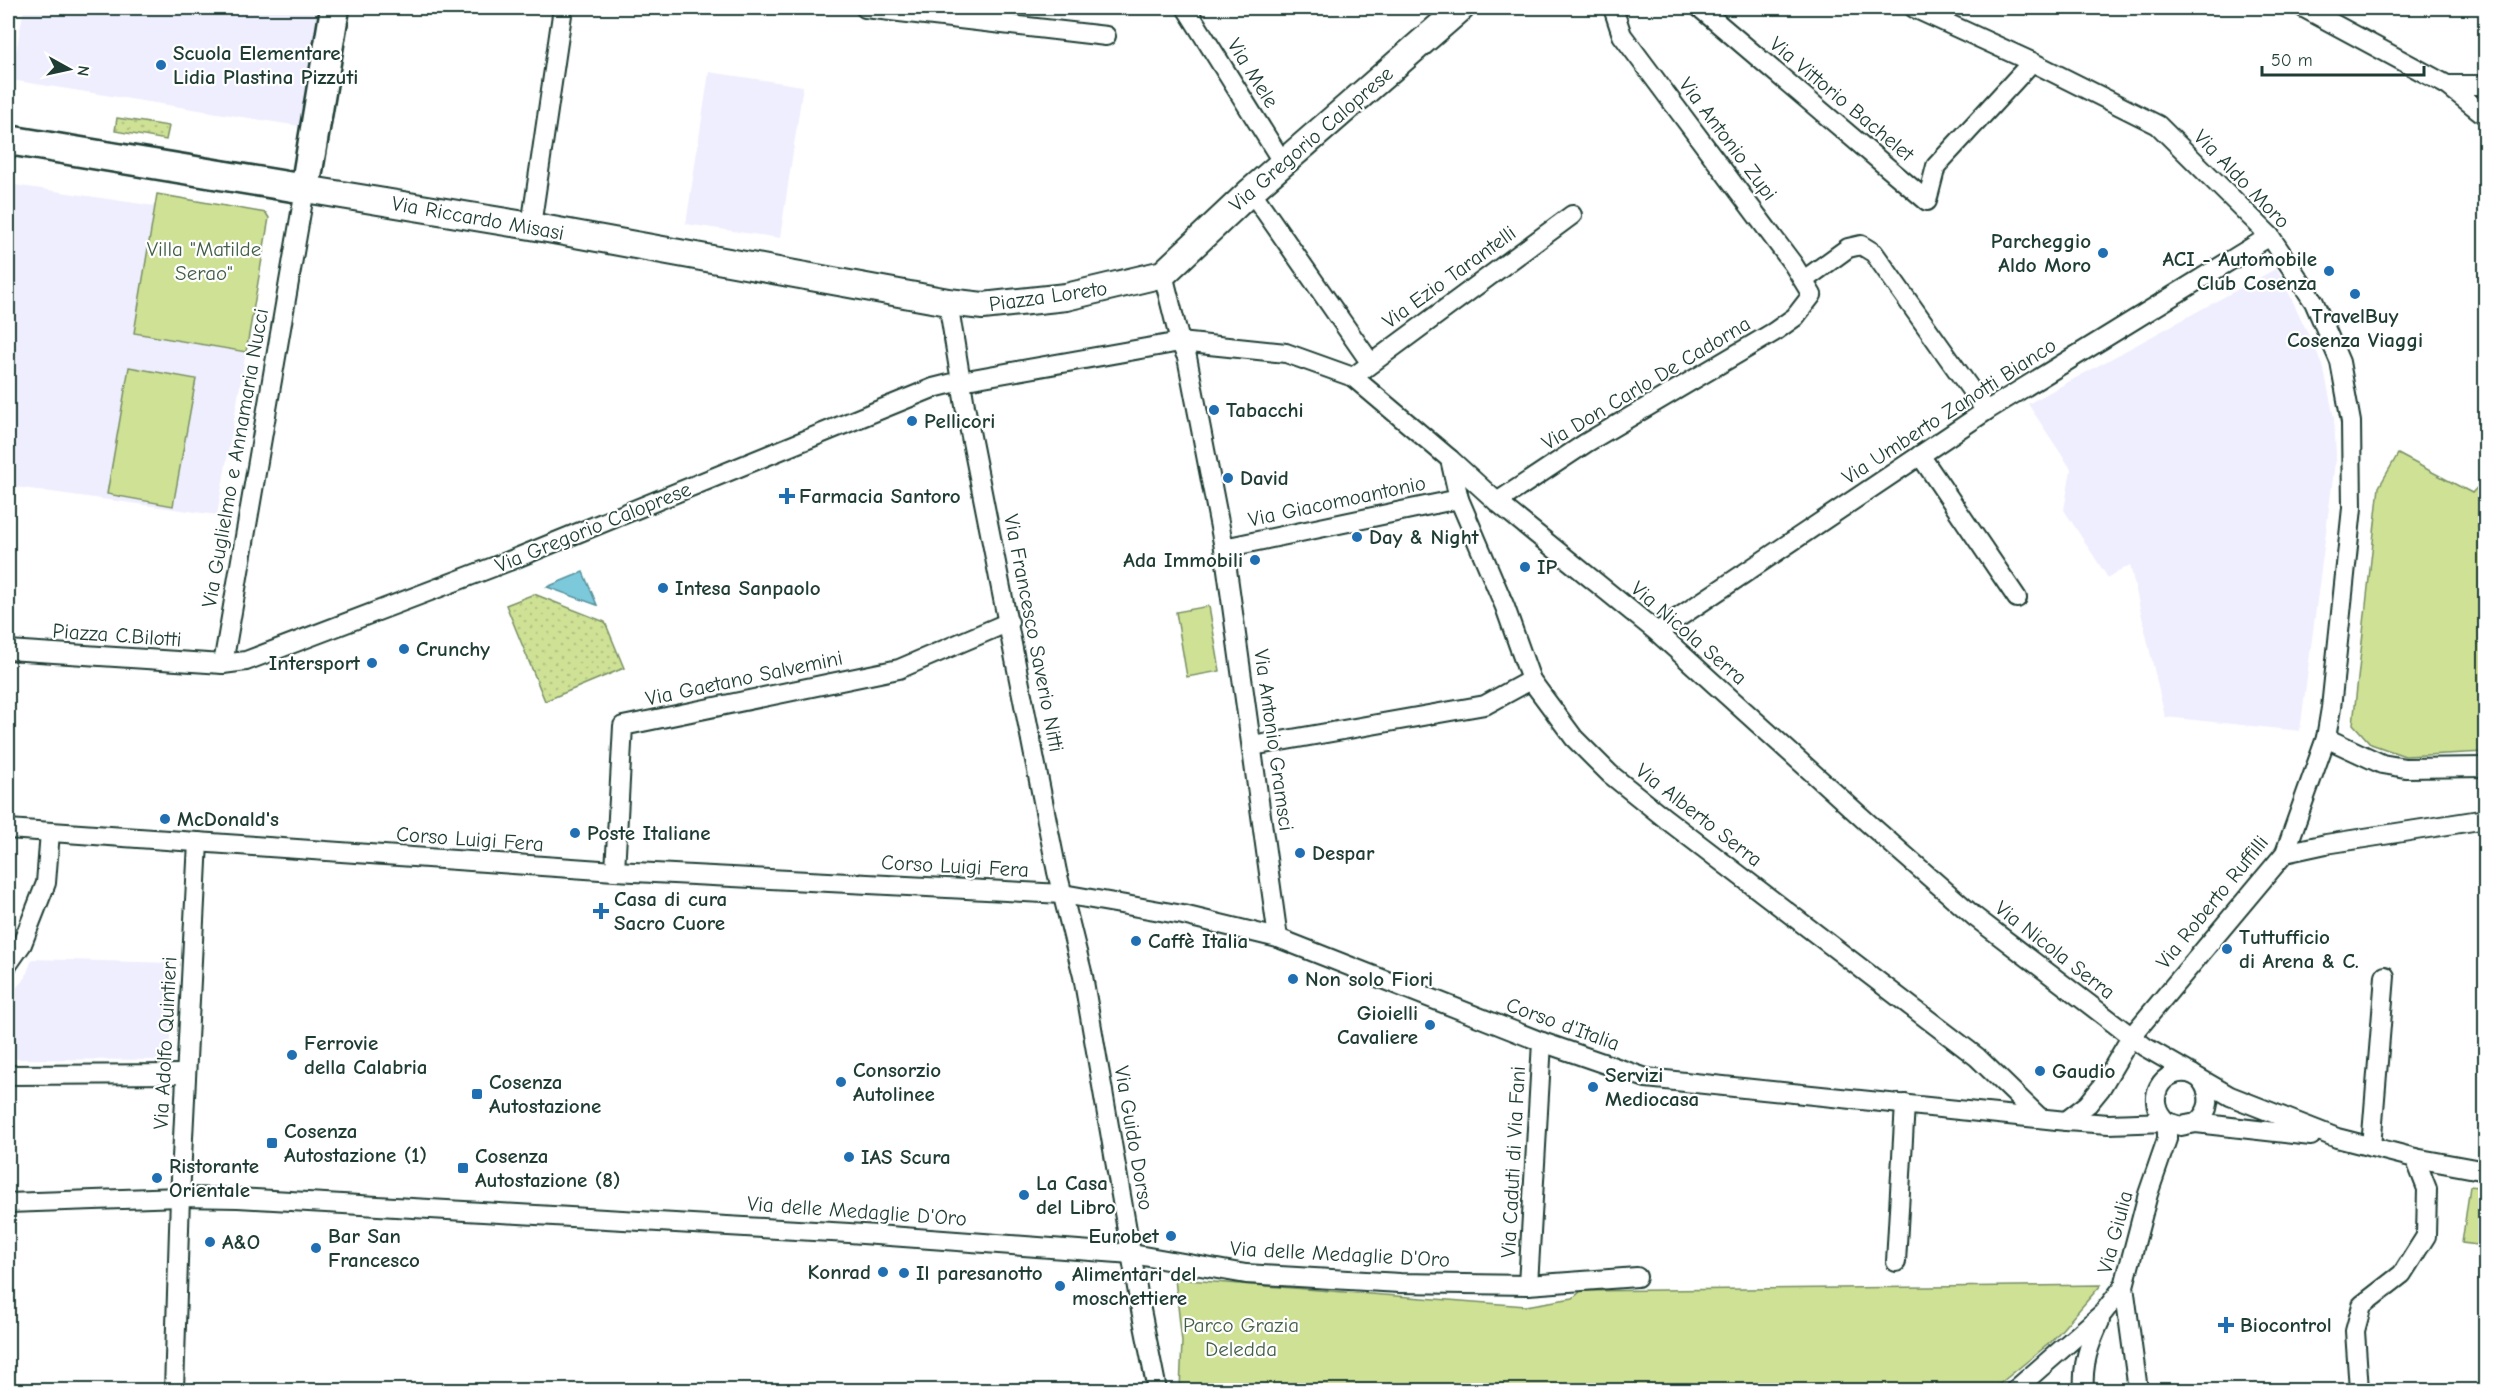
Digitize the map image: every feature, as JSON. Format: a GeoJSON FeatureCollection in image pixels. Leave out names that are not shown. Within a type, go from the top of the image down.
{"type":"FeatureCollection","features":[{"type":"Feature","properties":{"kind":"main road"},"geometry":{"type":"LineString","coordinates":[[305,189],[335,8]]}},
{"type":"Feature","properties":{"kind":"main road","name":"Via Riccardo Misasi"},"geometry":{"type":"LineString","coordinates":[[8,140],[305,189]]}},
{"type":"Feature","properties":{"kind":"street"},"geometry":{"type":"LineString","coordinates":[[531,226],[563,8]]}},
{"type":"Feature","properties":{"kind":"street"},"geometry":{"type":"LineString","coordinates":[[865,8],[981,14],[1106,36]]}},
{"type":"Feature","properties":{"kind":"street","name":"Via Mele"},"geometry":{"type":"LineString","coordinates":[[1186,8],[1283,162]]}},
{"type":"Feature","properties":{"kind":"street","name":"Via Gregorio Caloprese"},"geometry":{"type":"LineString","coordinates":[[1163,274],[1283,162],[1461,8]]}},
{"type":"Feature","properties":{"kind":"street","name":"Via Antonio Zupi"},"geometry":{"type":"LineString","coordinates":[[1613,8],[1622,35],[1808,288]]}},
{"type":"Feature","properties":{"kind":"street","name":"Via Vittorio Bachelet"},"geometry":{"type":"LineString","coordinates":[[1700,8],[1927,201],[1936,166],[2032,62]]}},
{"type":"Feature","properties":{"kind":"street","name":"Via Aldo Moro"},"geometry":{"type":"LineString","coordinates":[[1914,8],[2032,62],[2158,125],[2270,236],[2314,302],[2340,362],[2351,422],[2352,508],[2326,738]]}},
{"type":"Feature","properties":{"kind":"street"},"geometry":{"type":"LineString","coordinates":[[2304,8],[2447,84],[2486,116]]}},
{"type":"Feature","properties":{"kind":"street"},"geometry":{"type":"LineString","coordinates":[[2447,84],[2486,85]]}},
{"type":"Feature","properties":{"kind":"street","name":"Via Riccardo Misasi"},"geometry":{"type":"LineString","coordinates":[[305,189],[531,226],[948,302]]}},
{"type":"Feature","properties":{"kind":"street","name":"Via Guglielmo e Annamaria Nucci"},"geometry":{"type":"LineString","coordinates":[[223,664],[305,189]]}},
{"type":"Feature","properties":{"kind":"street"},"geometry":{"type":"LineString","coordinates":[[1251,191],[1370,362]]}},
{"type":"Feature","properties":{"kind":"street","name":"Via Ezio Tarantelli"},"geometry":{"type":"LineString","coordinates":[[1353,377],[1370,362],[1572,215]]}},
{"type":"Feature","properties":{"kind":"street","name":"Via Umberto Zanotti Bianco"},"geometry":{"type":"LineString","coordinates":[[1657,632],[1986,411],[2270,236]]}},
{"type":"Feature","properties":{"kind":"street","name":"Via Don Carlo De Cadorna"},"geometry":{"type":"LineString","coordinates":[[1497,502],[1586,443],[1774,332],[1795,317],[1808,288],[1848,248],[1861,245],[1874,254],[1986,411]]}},
{"type":"Feature","properties":{"kind":"street"},"geometry":{"type":"LineString","coordinates":[[1163,274],[1180,342],[1187,357],[1224,548]]}},
{"type":"Feature","properties":{"kind":"street","name":"Piazza Loreto"},"geometry":{"type":"LineString","coordinates":[[948,302],[982,306],[1066,297],[1163,274]]}},
{"type":"Feature","properties":{"kind":"street"},"geometry":{"type":"LineString","coordinates":[[948,302],[961,381],[1180,342]]}},
{"type":"Feature","properties":{"kind":"street","name":"Via Nicola Serra"},"geometry":{"type":"LineString","coordinates":[[1180,342],[1286,353],[1353,377],[1497,502],[1657,632],[1975,917],[2131,1036],[2196,1077],[2230,1096],[2337,1138]]}},
{"type":"Feature","properties":{"kind":"street","name":"Via Gregorio Caloprese"},"geometry":{"type":"LineString","coordinates":[[223,664],[246,661],[377,613],[613,520],[933,388],[961,381]]}},
{"type":"Feature","properties":{"kind":"street","name":"Via Francesco Saverio Nitti"},"geometry":{"type":"LineString","coordinates":[[961,381],[1062,894]]}},
{"type":"Feature","properties":{"kind":"street"},"geometry":{"type":"LineString","coordinates":[[1920,455],[2017,598]]}},
{"type":"Feature","properties":{"kind":"street","name":"Via Alberto Serra"},"geometry":{"type":"LineString","coordinates":[[1450,459],[1459,499],[1505,607],[1531,680],[1574,738],[1610,774],[1666,819],[1977,1057],[2039,1117]]}},
{"type":"Feature","properties":{"kind":"street","name":"Via Giacomoantonio"},"geometry":{"type":"LineString","coordinates":[[1224,548],[1459,499]]}},
{"type":"Feature","properties":{"kind":"street","name":"Via Antonio Gramsci"},"geometry":{"type":"LineString","coordinates":[[1224,548],[1278,938]]}},
{"type":"Feature","properties":{"kind":"street","name":"Via Gaetano Salvemini"},"geometry":{"type":"LineString","coordinates":[[615,871],[623,726],[898,669],[1009,622]]}},
{"type":"Feature","properties":{"kind":"street","name":"Piazza C.Bilotti"},"geometry":{"type":"LineString","coordinates":[[8,650],[223,664]]}},
{"type":"Feature","properties":{"kind":"street"},"geometry":{"type":"LineString","coordinates":[[1252,746],[1485,705],[1531,680]]}},
{"type":"Feature","properties":{"kind":"street"},"geometry":{"type":"LineString","coordinates":[[2326,738],[2382,764],[2405,768],[2486,767]]}},
{"type":"Feature","properties":{"kind":"street","name":"Via Roberto Ruffilli"},"geometry":{"type":"LineString","coordinates":[[2066,1121],[2088,1104],[2101,1088],[2131,1036],[2285,853],[2326,738]]}},
{"type":"Feature","properties":{"kind":"street"},"geometry":{"type":"LineString","coordinates":[[2285,853],[2326,844],[2486,819]]}},
{"type":"Feature","properties":{"kind":"street","name":"Corso Luigi Fera"},"geometry":{"type":"LineString","coordinates":[[8,829],[615,871],[1062,894]]}},
{"type":"Feature","properties":{"kind":"street"},"geometry":{"type":"LineString","coordinates":[[8,964],[22,944],[46,883],[50,832]]}},
{"type":"Feature","properties":{"kind":"street","name":"Via Adolfo Quintieri"},"geometry":{"type":"LineString","coordinates":[[174,1390],[180,1197],[198,842]]}},
{"type":"Feature","properties":{"kind":"street","name":"Corso d'Italia"},"geometry":{"type":"LineString","coordinates":[[1062,894],[1183,915],[1278,938],[1542,1042],[1646,1078],[2066,1121],[2109,1124],[2167,1122]]}},
{"type":"Feature","properties":{"kind":"street","name":"Via Guido Dorso"},"geometry":{"type":"LineString","coordinates":[[1062,894],[1083,976],[1157,1390]]}},
{"type":"Feature","properties":{"kind":"street"},"geometry":{"type":"LineString","coordinates":[[2371,1147],[2385,976]]}},
{"type":"Feature","properties":{"kind":"street","name":"Via Caduti di Via Fani"},"geometry":{"type":"LineString","coordinates":[[1528,1285],[1542,1042]]}},
{"type":"Feature","properties":{"kind":"street"},"geometry":{"type":"LineString","coordinates":[[2196,1123],[2202,1117],[2209,1102],[2209,1094],[2196,1077],[2184,1072],[2169,1075],[2157,1088],[2155,1102],[2157,1109],[2167,1122],[2181,1126],[2196,1123],[2337,1138],[2415,1158],[2486,1171]]}},
{"type":"Feature","properties":{"kind":"street"},"geometry":{"type":"LineString","coordinates":[[8,1076],[186,1074]]}},
{"type":"Feature","properties":{"kind":"street"},"geometry":{"type":"LineString","coordinates":[[1896,1262],[1905,1104]]}},
{"type":"Feature","properties":{"kind":"street","name":"Via Giulia"},"geometry":{"type":"LineString","coordinates":[[2138,1390],[2124,1286],[2148,1194],[2167,1138],[2167,1122]]}},
{"type":"Feature","properties":{"kind":"street"},"geometry":{"type":"LineString","coordinates":[[2359,1390],[2355,1331],[2362,1305],[2402,1274],[2426,1236],[2427,1190],[2415,1158]]}},
{"type":"Feature","properties":{"kind":"street","name":"Via delle Medaglie D'Oro"},"geometry":{"type":"LineString","coordinates":[[8,1203],[180,1197],[666,1221],[1132,1254],[1246,1274],[1400,1282],[1528,1285],[1637,1277]]}},
{"type":"Feature","properties":{"kind":"street"},"geometry":{"type":"LineString","coordinates":[[2015,1390],[2103,1313],[2124,1286]]}},
{"type":"Feature","properties":{"kind":"street"},"geometry":{"type":"LineString","coordinates":[[2084,1390],[2083,1370],[2088,1347],[2103,1313]]}},
{"type":"Feature","properties":{"kind":"shaded area","name":"Scuola Elementare Lidia Plastina Pizzuti"},"geometry":{"type":"Polygon","coordinates":[[[24,8],[320,8],[299,126],[11,80],[24,8]]]}},
{"type":"Feature","properties":{"kind":"shaded area"},"geometry":{"type":"Polygon","coordinates":[[[709,72],[803,86],[780,238],[686,224],[709,72]]]}},
{"type":"Feature","properties":{"kind":"shaded area"},"geometry":{"type":"Polygon","coordinates":[[[8,184],[155,206],[134,333],[246,352],[217,515],[8,486],[8,184]]]}},
{"type":"Feature","properties":{"kind":"shaded area"},"geometry":{"type":"Polygon","coordinates":[[[2277,268],[2323,365],[2334,418],[2336,455],[2300,731],[2165,717],[2130,565],[2108,578],[2064,510],[2071,469],[2028,404],[2277,268]]]}},
{"type":"Feature","properties":{"kind":"shaded area"},"geometry":{"type":"Polygon","coordinates":[[[32,959],[173,963],[169,1060],[8,1059],[8,997],[25,978],[32,959]]]}},
{"type":"Feature","properties":{"kind":"green space"},"geometry":{"type":"Polygon","coordinates":[[[117,118],[169,126],[166,140],[115,131],[117,118]]]}},
{"type":"Feature","properties":{"kind":"green space","name":"Villa \"Matilde Serao\""},"geometry":{"type":"Polygon","coordinates":[[[157,194],[266,213],[269,218],[246,352],[134,333],[157,194]]]}},
{"type":"Feature","properties":{"kind":"green space"},"geometry":{"type":"Polygon","coordinates":[[[129,367],[196,379],[173,506],[107,494],[129,367]]]}},
{"type":"Feature","properties":{"kind":"green space"},"geometry":{"type":"Polygon","coordinates":[[[2398,454],[2472,493],[2485,479],[2485,752],[2405,756],[2371,744],[2353,724],[2379,487],[2398,454]]]}},
{"type":"Feature","properties":{"kind":"green space"},"geometry":{"type":"Polygon","coordinates":[[[534,594],[605,622],[624,668],[545,701],[506,605],[534,594]]]}},
{"type":"Feature","properties":{"kind":"green space"},"geometry":{"type":"Polygon","coordinates":[[[1209,606],[1220,671],[1187,677],[1176,612],[1209,606]]]}},
{"type":"Feature","properties":{"kind":"green space"},"geometry":{"type":"Polygon","coordinates":[[[2470,1186],[2485,1188],[2485,1246],[2462,1243],[2470,1186]]]}},
{"type":"Feature","properties":{"kind":"green space","name":"Parco Grazia Deledda"},"geometry":{"type":"Polygon","coordinates":[[[1175,1279],[1526,1306],[1573,1298],[1581,1291],[2101,1285],[2051,1342],[1992,1390],[1180,1390],[1182,1342],[1175,1279]]]}},
{"type":"Feature","properties":{"kind":"water"},"geometry":{"type":"Polygon","coordinates":[[[583,572],[597,605],[547,587],[583,572]]]}},
{"type":"Feature","properties":{"kind":"place","name":"Scuola Elementare Lidia Plastina Pizzuti"},"geometry":{"type":"Point","coordinates":[161,65]}},
{"type":"Feature","properties":{"kind":"place","name":"Parcheggio Aldo Moro"},"geometry":{"type":"Point","coordinates":[2103,253]}},
{"type":"Feature","properties":{"kind":"place","name":"ACI - Automobile Club Cosenza"},"geometry":{"type":"Point","coordinates":[2329,271]}},
{"type":"Feature","properties":{"kind":"place","name":"TravelBuy Cosenza Viaggi"},"geometry":{"type":"Point","coordinates":[2355,294]}},
{"type":"Feature","properties":{"kind":"place","name":"Tabacchi"},"geometry":{"type":"Point","coordinates":[1214,410]}},
{"type":"Feature","properties":{"kind":"place","name":"Pellicori"},"geometry":{"type":"Point","coordinates":[912,421]}},
{"type":"Feature","properties":{"kind":"place","name":"David"},"geometry":{"type":"Point","coordinates":[1228,478]}},
{"type":"Feature","properties":{"kind":"place","name":"Farmacia Santoro"},"geometry":{"type":"Point","coordinates":[787,496]}},
{"type":"Feature","properties":{"kind":"place","name":"Day & Night"},"geometry":{"type":"Point","coordinates":[1357,537]}},
{"type":"Feature","properties":{"kind":"place","name":"Ada Immobili"},"geometry":{"type":"Point","coordinates":[1255,560]}},
{"type":"Feature","properties":{"kind":"place","name":"IP"},"geometry":{"type":"Point","coordinates":[1525,567]}},
{"type":"Feature","properties":{"kind":"place","name":"Intesa Sanpaolo"},"geometry":{"type":"Point","coordinates":[663,588]}},
{"type":"Feature","properties":{"kind":"place","name":"Crunchy"},"geometry":{"type":"Point","coordinates":[404,649]}},
{"type":"Feature","properties":{"kind":"place","name":"Intersport"},"geometry":{"type":"Point","coordinates":[372,663]}},
{"type":"Feature","properties":{"kind":"place","name":"McDonald's"},"geometry":{"type":"Point","coordinates":[165,819]}},
{"type":"Feature","properties":{"kind":"place","name":"Poste Italiane"},"geometry":{"type":"Point","coordinates":[575,833]}},
{"type":"Feature","properties":{"kind":"place","name":"Despar"},"geometry":{"type":"Point","coordinates":[1300,853]}},
{"type":"Feature","properties":{"kind":"place","name":"Casa di cura Sacro Cuore"},"geometry":{"type":"Point","coordinates":[601,911]}},
{"type":"Feature","properties":{"kind":"place","name":"Caffè Italia"},"geometry":{"type":"Point","coordinates":[1136,941]}},
{"type":"Feature","properties":{"kind":"place","name":"Tuttufficio di Arena & C."},"geometry":{"type":"Point","coordinates":[2227,949]}},
{"type":"Feature","properties":{"kind":"place","name":"Non solo Fiori"},"geometry":{"type":"Point","coordinates":[1293,979]}},
{"type":"Feature","properties":{"kind":"place","name":"Gioielli Cavaliere"},"geometry":{"type":"Point","coordinates":[1430,1025]}},
{"type":"Feature","properties":{"kind":"place","name":"Ferrovie della Calabria"},"geometry":{"type":"Point","coordinates":[292,1055]}},
{"type":"Feature","properties":{"kind":"place","name":"Gaudio"},"geometry":{"type":"Point","coordinates":[2040,1071]}},
{"type":"Feature","properties":{"kind":"place","name":"Consorzio Autolinee"},"geometry":{"type":"Point","coordinates":[841,1082]}},
{"type":"Feature","properties":{"kind":"place","name":"Servizi Mediocasa"},"geometry":{"type":"Point","coordinates":[1593,1087]}},
{"type":"Feature","properties":{"kind":"place","name":"Cosenza Autostazione"},"geometry":{"type":"Point","coordinates":[477,1094]}},
{"type":"Feature","properties":{"kind":"place","name":"Cosenza Autostazione (1)"},"geometry":{"type":"Point","coordinates":[272,1143]}},
{"type":"Feature","properties":{"kind":"place","name":"IAS Scura"},"geometry":{"type":"Point","coordinates":[849,1157]}},
{"type":"Feature","properties":{"kind":"place","name":"Cosenza Autostazione (8)"},"geometry":{"type":"Point","coordinates":[463,1168]}},
{"type":"Feature","properties":{"kind":"place","name":"Ristorante Orientale"},"geometry":{"type":"Point","coordinates":[157,1178]}},
{"type":"Feature","properties":{"kind":"place","name":"La Casa del Libro"},"geometry":{"type":"Point","coordinates":[1024,1195]}},
{"type":"Feature","properties":{"kind":"place","name":"Eurobet"},"geometry":{"type":"Point","coordinates":[1171,1236]}},
{"type":"Feature","properties":{"kind":"place","name":"A&O"},"geometry":{"type":"Point","coordinates":[210,1242]}},
{"type":"Feature","properties":{"kind":"place","name":"Bar San Francesco"},"geometry":{"type":"Point","coordinates":[316,1248]}},
{"type":"Feature","properties":{"kind":"place","name":"Konrad"},"geometry":{"type":"Point","coordinates":[883,1272]}},
{"type":"Feature","properties":{"kind":"place","name":"Il paresanotto"},"geometry":{"type":"Point","coordinates":[904,1273]}},
{"type":"Feature","properties":{"kind":"place","name":"Alimentari del moschettiere"},"geometry":{"type":"Point","coordinates":[1060,1286]}},
{"type":"Feature","properties":{"kind":"place","name":"Biocontrol"},"geometry":{"type":"Point","coordinates":[2226,1325]}}]}
